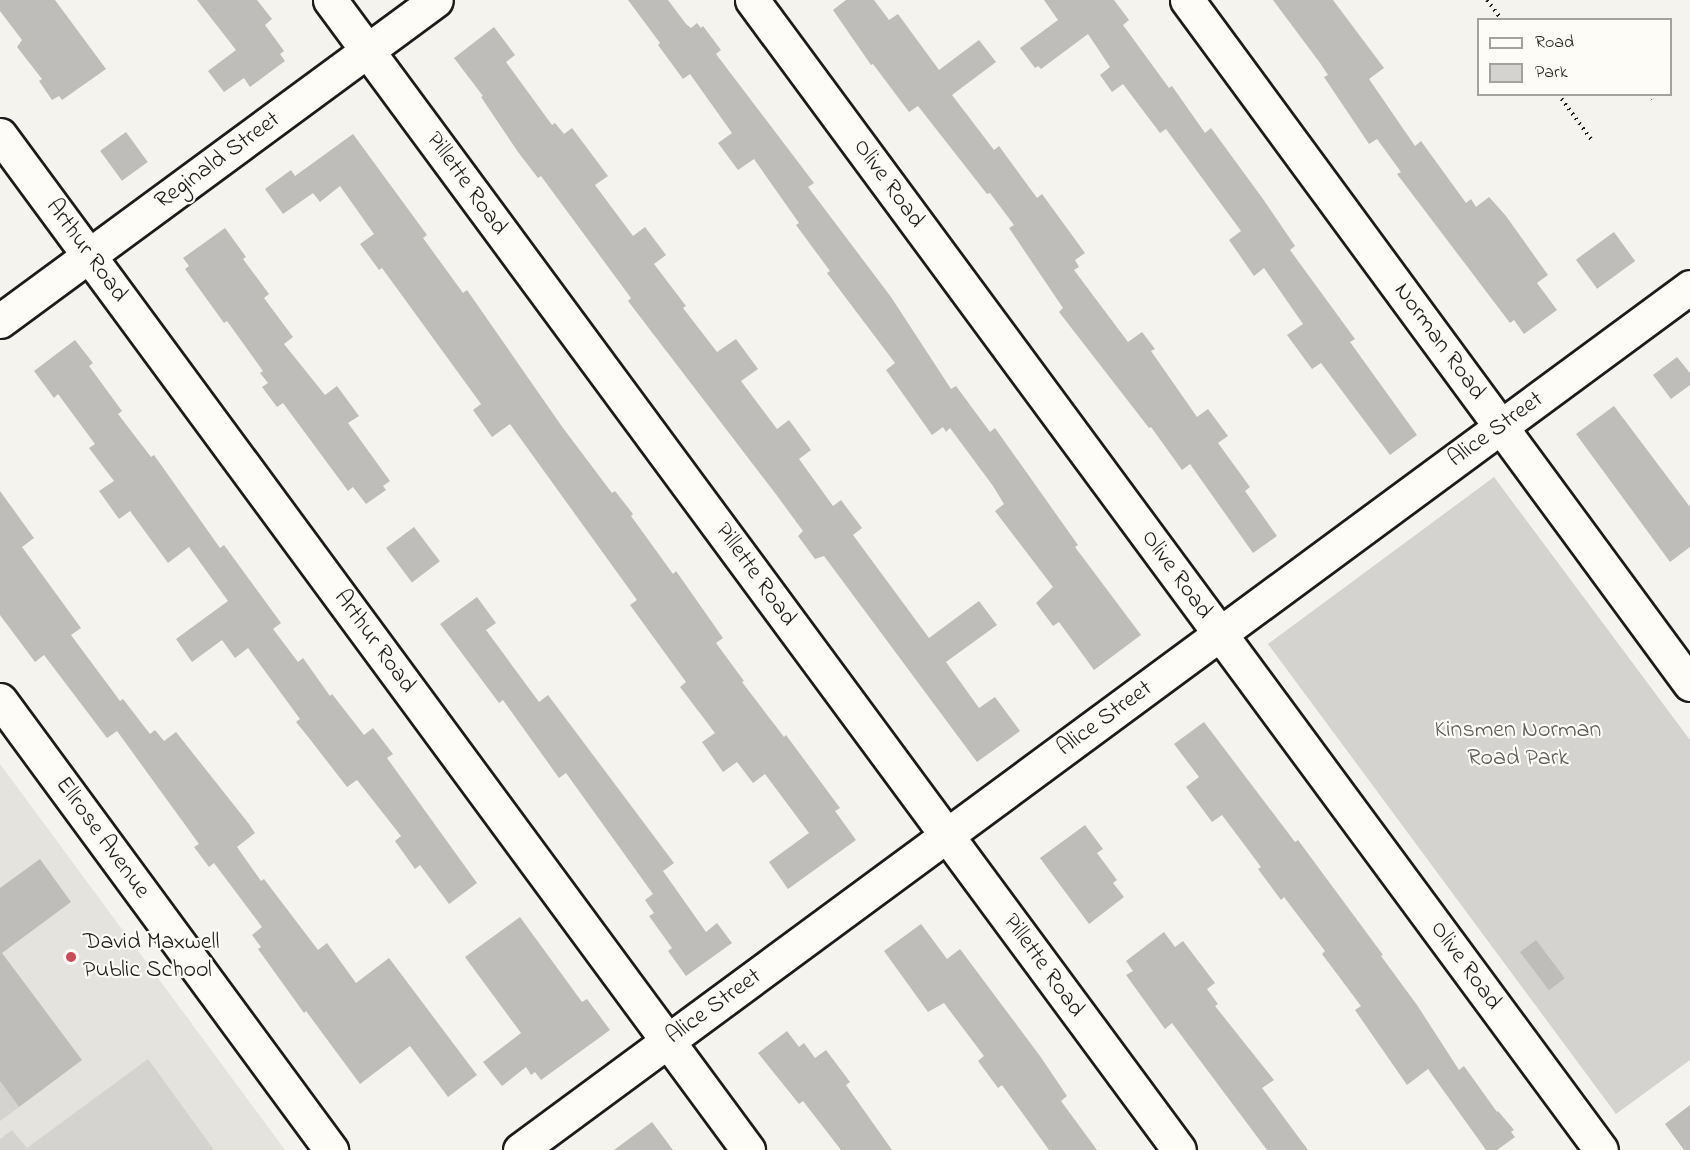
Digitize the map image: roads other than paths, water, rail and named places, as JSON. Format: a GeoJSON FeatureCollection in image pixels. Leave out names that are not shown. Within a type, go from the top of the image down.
{"type":"FeatureCollection","features":[{"type":"Feature","properties":{"kind":"street","name":"Pillette Road"},"geometry":{"type":"LineString","coordinates":[[330,0],[1179,1150]]}},
{"type":"Feature","properties":{"kind":"street","name":"Reginald Street"},"geometry":{"type":"LineString","coordinates":[[0,321],[436,0]]}},
{"type":"Feature","properties":{"kind":"street","name":"Olive Road"},"geometry":{"type":"LineString","coordinates":[[752,0],[1601,1150]]}},
{"type":"Feature","properties":{"kind":"street","name":"Norman Road"},"geometry":{"type":"LineString","coordinates":[[1187,0],[1690,684]]}},
{"type":"Feature","properties":{"kind":"street","name":"Arthur Road"},"geometry":{"type":"LineString","coordinates":[[0,135],[748,1150]]}},
{"type":"Feature","properties":{"kind":"street","name":"Alice Street"},"geometry":{"type":"LineString","coordinates":[[520,1150],[1690,287]]}},
{"type":"Feature","properties":{"kind":"street","name":"Ellrose Avenue"},"geometry":{"type":"LineString","coordinates":[[0,700],[331,1150]]}},
{"type":"Feature","properties":{"kind":"place","name":"David Maxwell Public School"},"geometry":{"type":"Point","coordinates":[71,957]}},
{"type":"Feature","properties":{"kind":"park label","name":"Kinsmen Norman Road Park"},"geometry":{"type":"Point","coordinates":[1518,745]}}]}
